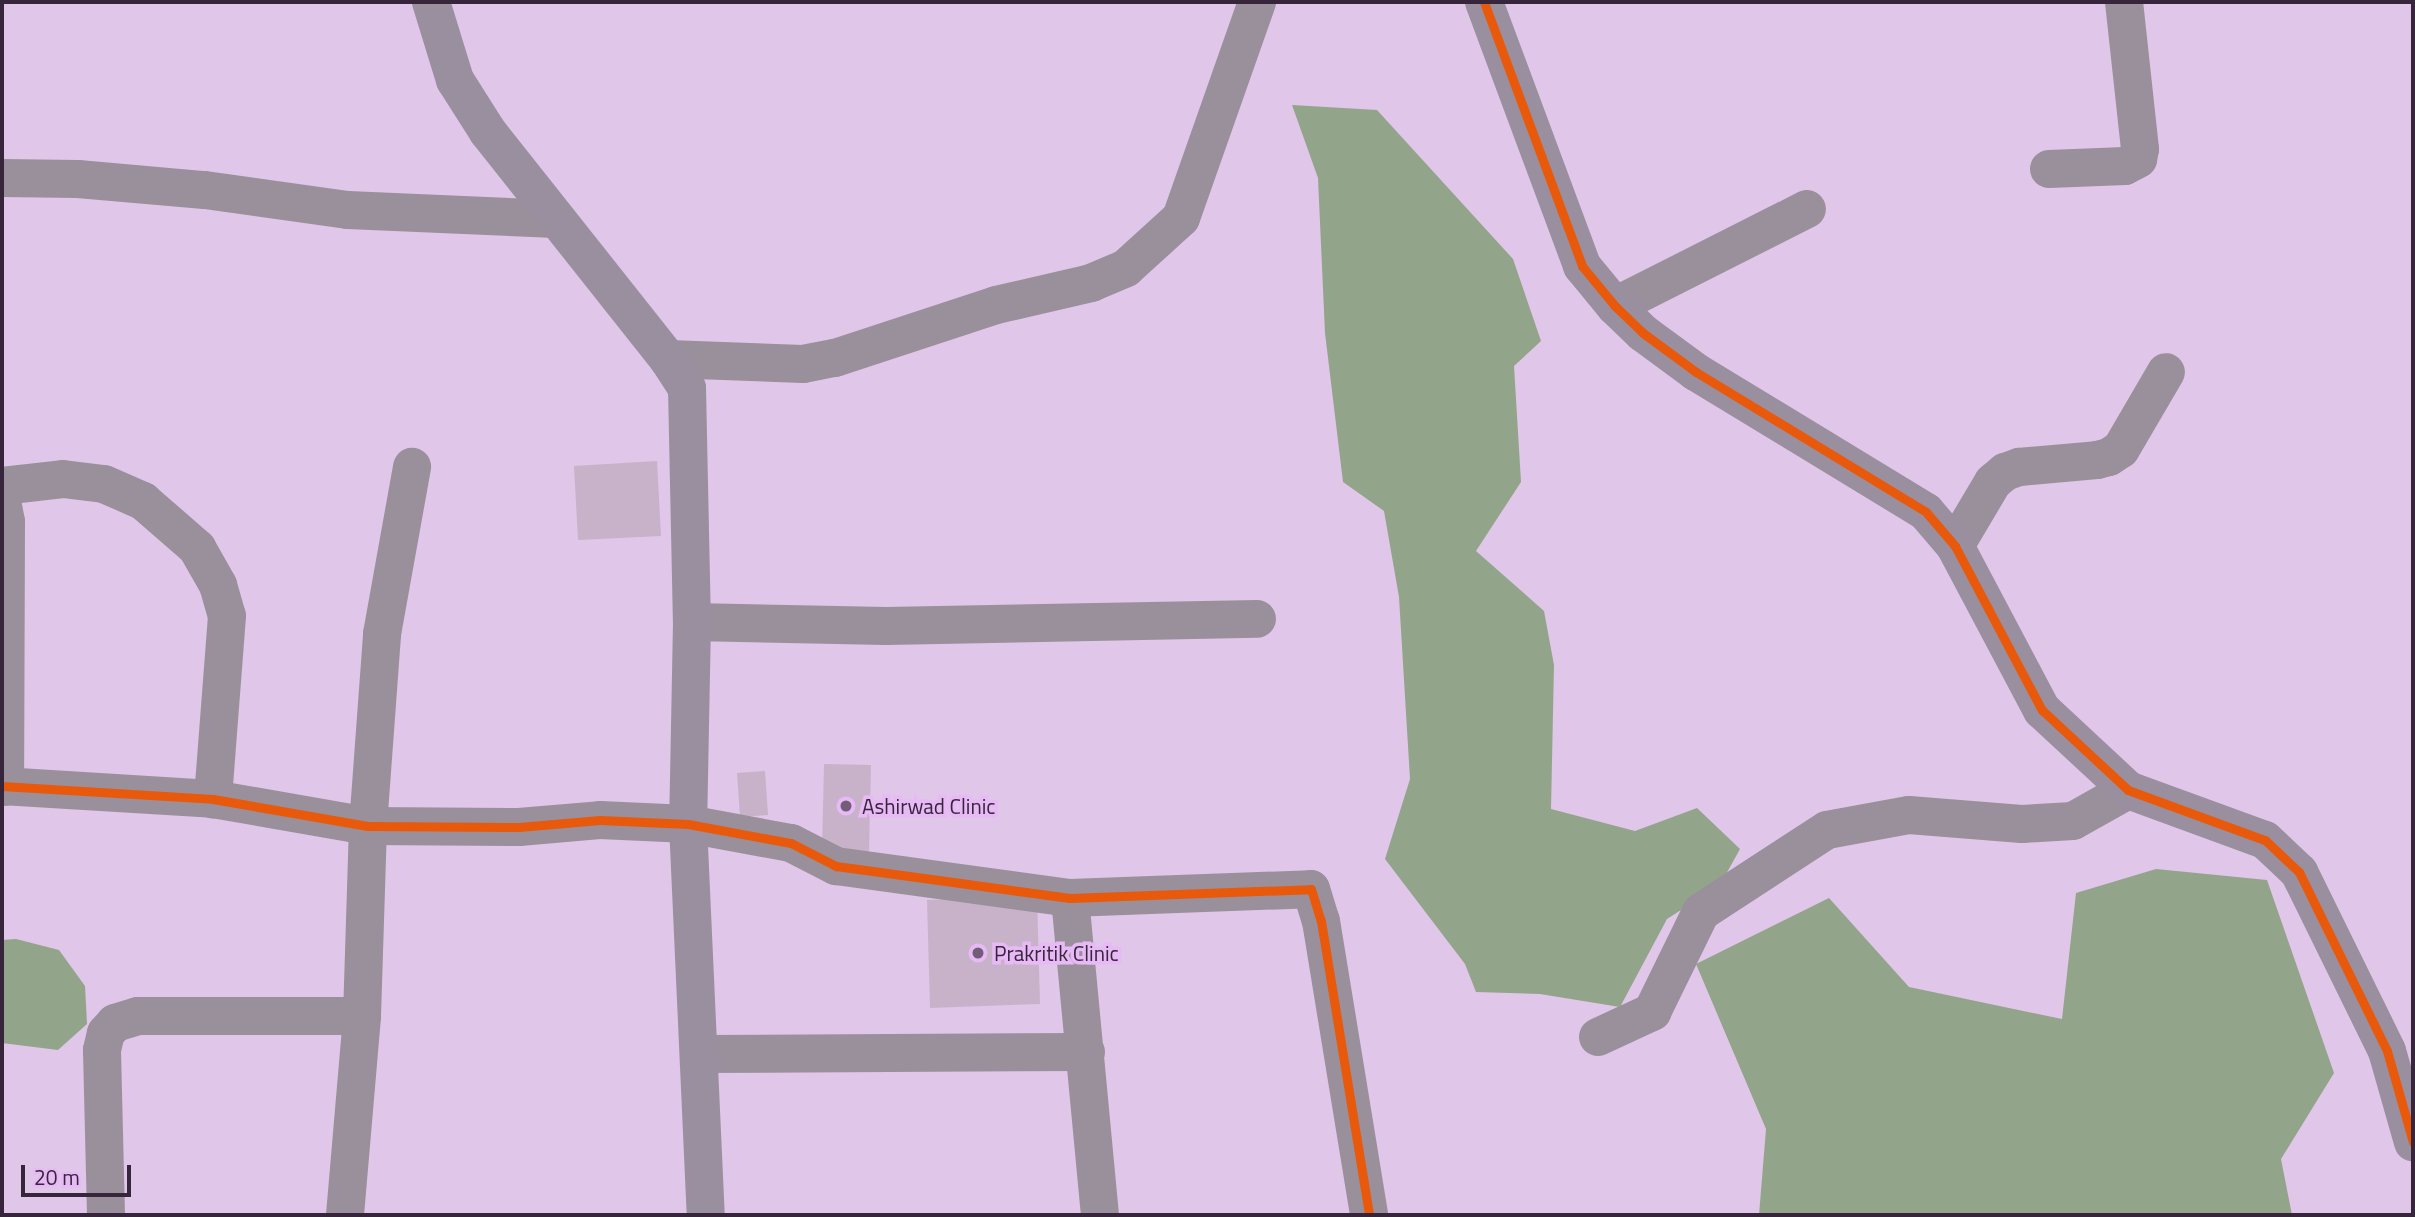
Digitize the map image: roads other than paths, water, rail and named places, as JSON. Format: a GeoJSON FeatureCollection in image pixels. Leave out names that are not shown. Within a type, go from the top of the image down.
{"type":"FeatureCollection","features":[{"type":"Feature","properties":{"kind":"street"},"geometry":{"type":"LineString","coordinates":[[431,2],[455,80],[488,132],[668,359],[687,388],[692,622],[688,824],[706,1215]]}},
{"type":"Feature","properties":{"kind":"street"},"geometry":{"type":"LineString","coordinates":[[668,359],[803,365],[835,358],[996,305],[1091,284],[1126,268],[1181,218],[1257,2]]}},
{"type":"Feature","properties":{"kind":"street"},"geometry":{"type":"LineString","coordinates":[[1484,2],[1583,265],[1615,306],[1643,333],[1696,372],[1926,512],[1955,546],[2042,710],[2128,790],[2265,839],[2299,872],[2387,1051],[2413,1142]]}},
{"type":"Feature","properties":{"kind":"street"},"geometry":{"type":"LineString","coordinates":[[2049,169],[2124,166],[2138,159],[2140,149],[2124,2]]}},
{"type":"Feature","properties":{"kind":"street"},"geometry":{"type":"LineString","coordinates":[[2,178],[78,178],[205,190],[348,210],[556,219]]}},
{"type":"Feature","properties":{"kind":"street"},"geometry":{"type":"LineString","coordinates":[[1615,306],[1807,209]]}},
{"type":"Feature","properties":{"kind":"street"},"geometry":{"type":"LineString","coordinates":[[1955,546],[1993,482],[2005,472],[2018,467],[2097,460],[2109,457],[2121,449],[2166,372]]}},
{"type":"Feature","properties":{"kind":"street"},"geometry":{"type":"LineString","coordinates":[[345,1215],[362,1016],[369,825],[382,634],[412,467]]}},
{"type":"Feature","properties":{"kind":"street"},"geometry":{"type":"LineString","coordinates":[[2,486],[63,479],[104,484],[143,501],[197,548],[218,585],[226,616],[214,799]]}},
{"type":"Feature","properties":{"kind":"street"},"geometry":{"type":"LineString","coordinates":[[2,501],[6,522],[3,786],[214,799],[369,825],[519,827],[600,820],[688,824],[791,843],[836,866],[1070,898],[1311,889],[1321,921],[1369,1215]]}},
{"type":"Feature","properties":{"kind":"street"},"geometry":{"type":"LineString","coordinates":[[692,622],[886,626],[1257,619]]}},
{"type":"Feature","properties":{"kind":"street"},"geometry":{"type":"LineString","coordinates":[[1598,1037],[1652,1012],[1701,912],[1827,830],[1909,815],[2022,824],[2073,821],[2128,790]]}},
{"type":"Feature","properties":{"kind":"street"},"geometry":{"type":"LineString","coordinates":[[1070,898],[1100,1215]]}},
{"type":"Feature","properties":{"kind":"street"},"geometry":{"type":"LineString","coordinates":[[106,1215],[102,1050],[106,1033],[115,1023],[138,1016],[362,1016]]}},
{"type":"Feature","properties":{"kind":"street"},"geometry":{"type":"LineString","coordinates":[[699,1055],[1086,1052]]}},
{"type":"Feature","properties":{"kind":"place","name":"Ashirwad Clinic"},"geometry":{"type":"Point","coordinates":[846,806]}},
{"type":"Feature","properties":{"kind":"place","name":"Prakritik Clinic"},"geometry":{"type":"Point","coordinates":[978,953]}}]}
